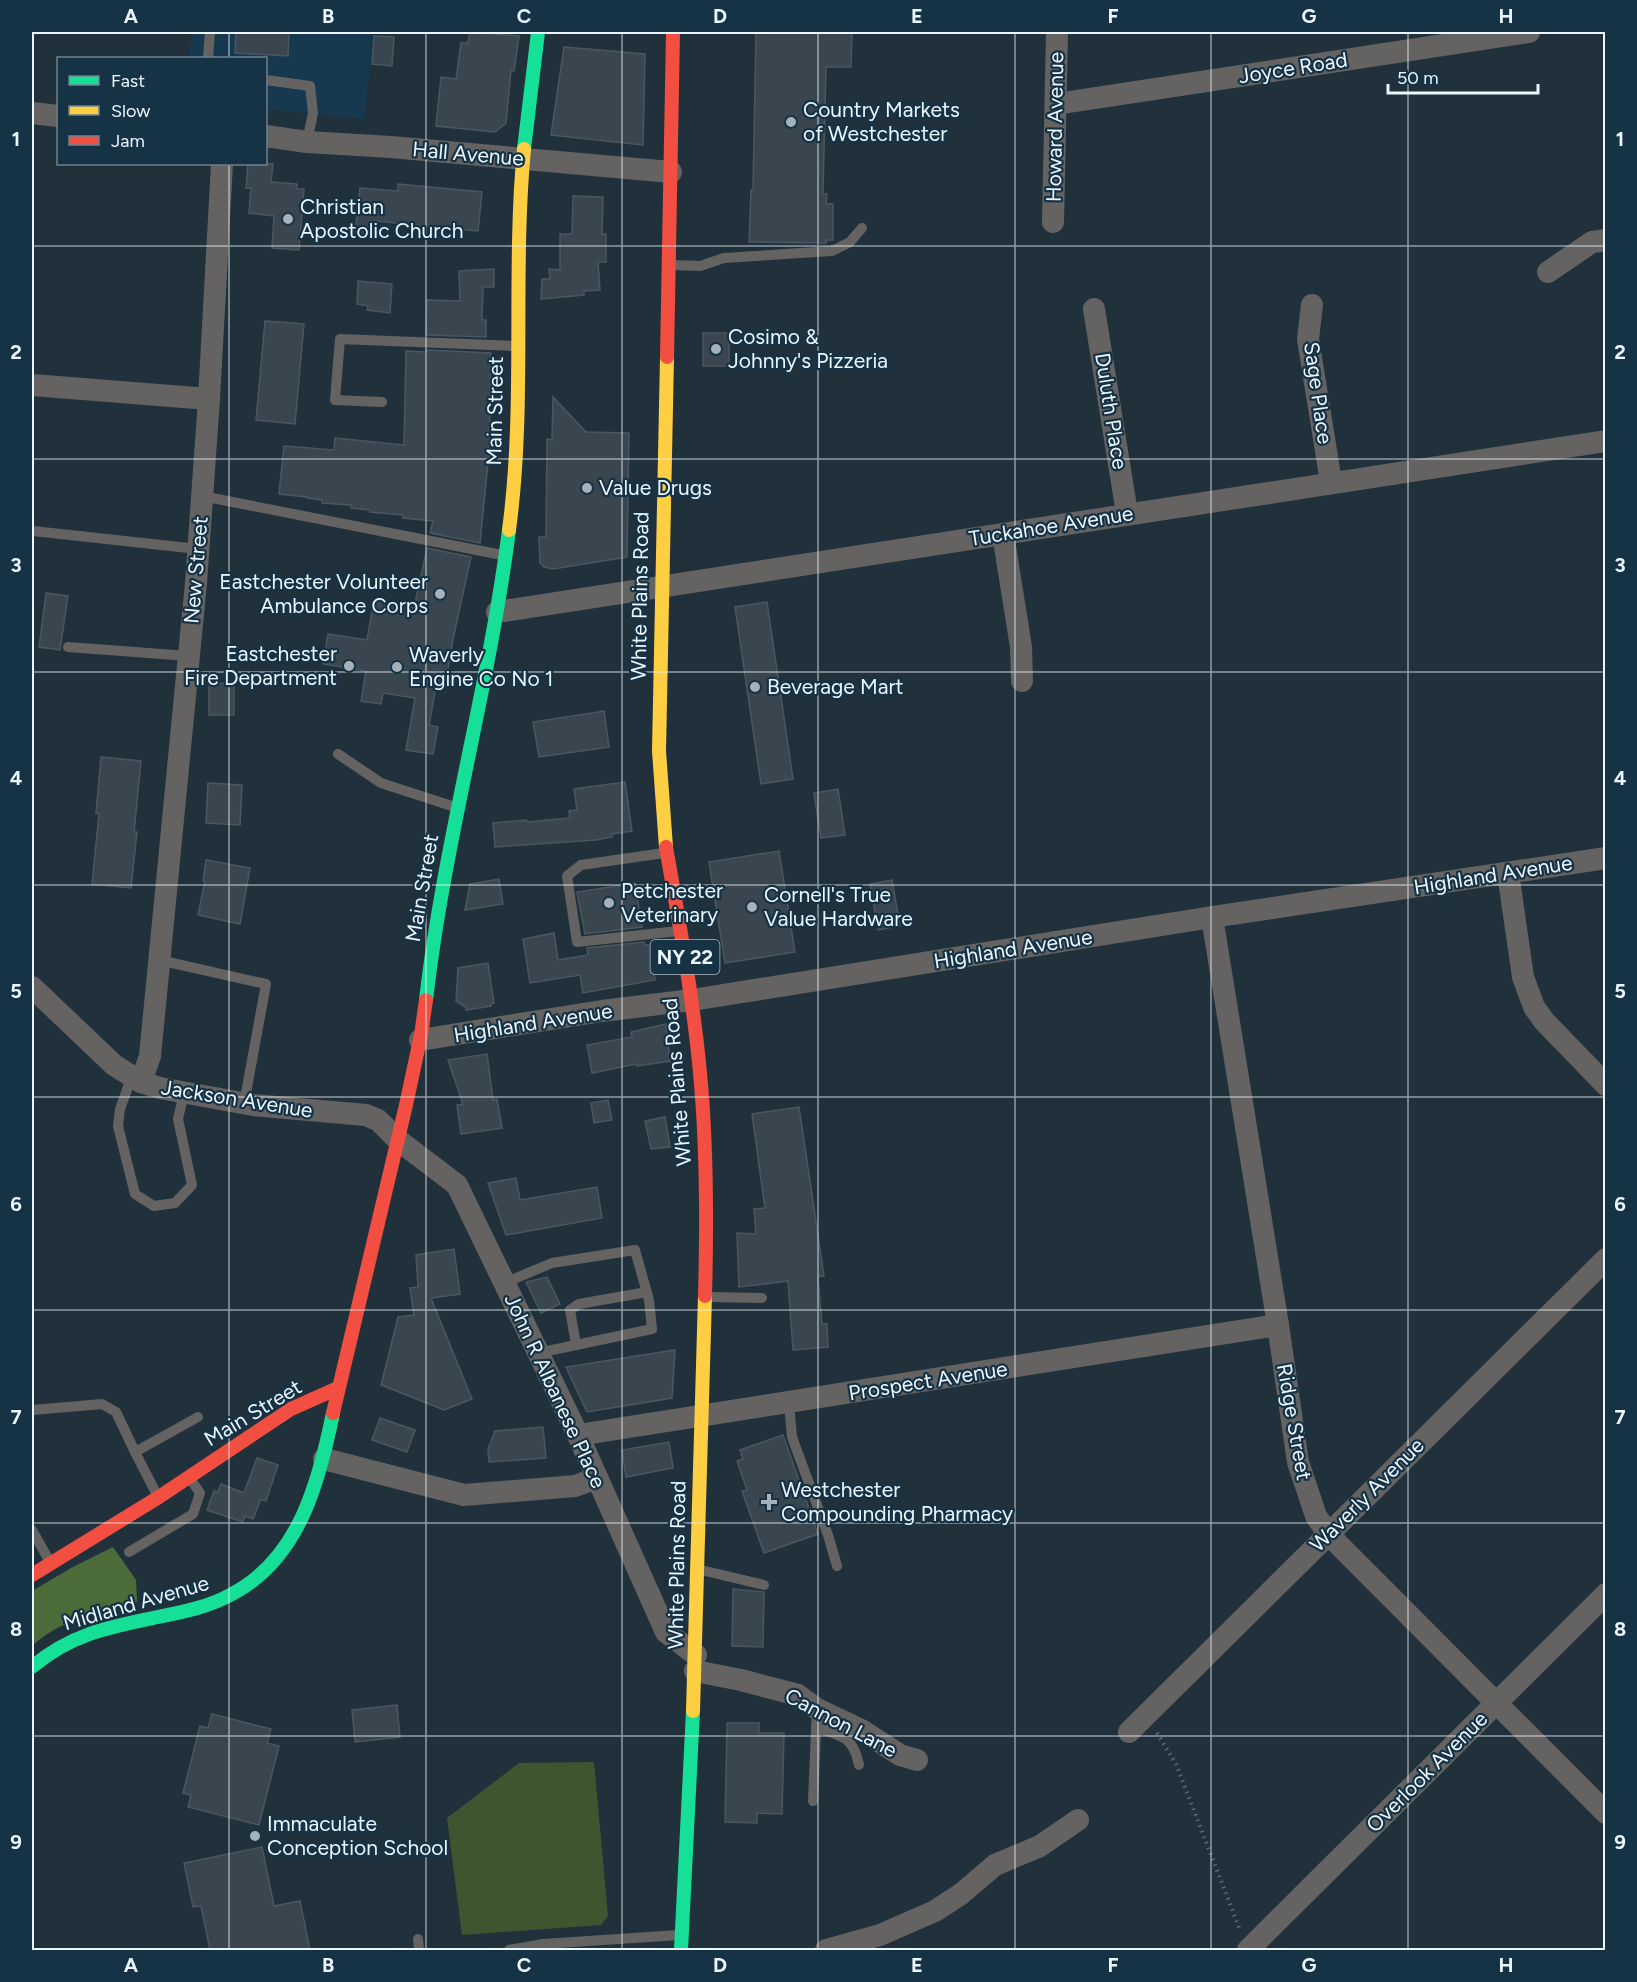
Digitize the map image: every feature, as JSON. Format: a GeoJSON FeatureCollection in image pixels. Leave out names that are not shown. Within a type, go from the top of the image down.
{"type":"FeatureCollection","features":[{"type":"Feature","properties":{"kind":"street","name":"Main Street"},"geometry":{"type":"LineString","coordinates":[[32,1575],[189,1478],[291,1409],[338,1388],[399,1140],[420,1040],[440,899],[497,612],[518,440],[517,275],[523,159],[538,32]]}},
{"type":"Feature","properties":{"kind":"street","name":"White Plains Road"},"geometry":{"type":"LineString","coordinates":[[673,32],[658,751],[667,853],[692,1000],[700,1074],[706,1179],[706,1297],[696,1663],[681,1950]]}},
{"type":"Feature","properties":{"kind":"street","name":"Howard Avenue"},"geometry":{"type":"LineString","coordinates":[[1053,222],[1058,32]]}},
{"type":"Feature","properties":{"kind":"street","name":"Joyce Road"},"geometry":{"type":"LineString","coordinates":[[1056,104],[1529,32]]}},
{"type":"Feature","properties":{"kind":"street"},"geometry":{"type":"LineString","coordinates":[[32,113],[57,116]]}},
{"type":"Feature","properties":{"kind":"street","name":"Hall Avenue"},"geometry":{"type":"LineString","coordinates":[[267,136],[307,142],[356,144],[671,172]]}},
{"type":"Feature","properties":{"kind":"street","name":"New Street"},"geometry":{"type":"LineString","coordinates":[[137,1079],[150,1056],[198,549],[222,165]]}},
{"type":"Feature","properties":{"kind":"street"},"geometry":{"type":"LineString","coordinates":[[1548,272],[1592,242],[1605,240]]}},
{"type":"Feature","properties":{"kind":"street","name":"Sage Place"},"geometry":{"type":"LineString","coordinates":[[1312,304],[1308,339],[1331,482]]}},
{"type":"Feature","properties":{"kind":"street","name":"Duluth Place"},"geometry":{"type":"LineString","coordinates":[[1094,309],[1127,513]]}},
{"type":"Feature","properties":{"kind":"street"},"geometry":{"type":"LineString","coordinates":[[32,385],[209,399]]}},
{"type":"Feature","properties":{"kind":"street","name":"Tuckahoe Avenue"},"geometry":{"type":"LineString","coordinates":[[497,612],[1605,441]]}},
{"type":"Feature","properties":{"kind":"street"},"geometry":{"type":"LineString","coordinates":[[1003,534],[1021,647],[1022,681]]}},
{"type":"Feature","properties":{"kind":"street","name":"Highland Avenue"},"geometry":{"type":"LineString","coordinates":[[420,1040],[1605,858]]}},
{"type":"Feature","properties":{"kind":"street"},"geometry":{"type":"LineString","coordinates":[[1508,873],[1523,977],[1534,1007],[1544,1021],[1605,1085]]}},
{"type":"Feature","properties":{"kind":"street","name":"Ridge Street"},"geometry":{"type":"LineString","coordinates":[[1212,917],[1298,1462],[1316,1516],[1328,1534],[1605,1813]]}},
{"type":"Feature","properties":{"kind":"street","name":"Jackson Avenue"},"geometry":{"type":"LineString","coordinates":[[32,987],[114,1065],[137,1079],[160,1088],[244,1104],[366,1115],[378,1119],[399,1140]]}},
{"type":"Feature","properties":{"kind":"street","name":"John R Albanese Place"},"geometry":{"type":"LineString","coordinates":[[399,1140],[457,1185],[578,1435],[666,1632],[696,1663]]}},
{"type":"Feature","properties":{"kind":"street","name":"Waverly Avenue"},"geometry":{"type":"LineString","coordinates":[[1129,1732],[1605,1259]]}},
{"type":"Feature","properties":{"kind":"street","name":"Prospect Avenue"},"geometry":{"type":"LineString","coordinates":[[578,1435],[1278,1325]]}},
{"type":"Feature","properties":{"kind":"street","name":"Midland Avenue"},"geometry":{"type":"LineString","coordinates":[[32,1667],[58,1648],[77,1638],[106,1629],[192,1611],[222,1601],[274,1562],[303,1521],[314,1496],[338,1388]]}},
{"type":"Feature","properties":{"kind":"street"},"geometry":{"type":"LineString","coordinates":[[324,1459],[464,1496],[575,1486],[597,1478]]}},
{"type":"Feature","properties":{"kind":"street","name":"Overlook Avenue"},"geometry":{"type":"LineString","coordinates":[[1246,1945],[1605,1594]]}},
{"type":"Feature","properties":{"kind":"street","name":"Cannon Lane"},"geometry":{"type":"LineString","coordinates":[[696,1663],[724,1676],[798,1695],[817,1718],[863,1731],[900,1755],[917,1760]]}},
{"type":"Feature","properties":{"kind":"street"},"geometry":{"type":"LineString","coordinates":[[826,1950],[883,1943],[961,1894],[995,1865],[1040,1846],[1078,1820]]}},
{"type":"Feature","properties":{"kind":"lane"},"geometry":{"type":"LineString","coordinates":[[208,57],[210,32]]}},
{"type":"Feature","properties":{"kind":"lane"},"geometry":{"type":"LineString","coordinates":[[267,80],[310,86],[313,113],[307,142]]}},
{"type":"Feature","properties":{"kind":"lane"},"geometry":{"type":"LineString","coordinates":[[668,265],[700,266],[724,258],[832,251],[850,242],[862,228]]}},
{"type":"Feature","properties":{"kind":"lane"},"geometry":{"type":"LineString","coordinates":[[382,402],[335,400],[340,339],[518,346]]}},
{"type":"Feature","properties":{"kind":"lane"},"geometry":{"type":"LineString","coordinates":[[202,496],[505,555]]}},
{"type":"Feature","properties":{"kind":"lane"},"geometry":{"type":"LineString","coordinates":[[33,531],[198,549]]}},
{"type":"Feature","properties":{"kind":"lane"},"geometry":{"type":"LineString","coordinates":[[68,646],[188,656]]}},
{"type":"Feature","properties":{"kind":"lane"},"geometry":{"type":"LineString","coordinates":[[338,754],[381,783],[458,808]]}},
{"type":"Feature","properties":{"kind":"lane"},"geometry":{"type":"LineString","coordinates":[[667,853],[581,865],[567,876],[577,942],[680,931]]}},
{"type":"Feature","properties":{"kind":"lane"},"geometry":{"type":"LineString","coordinates":[[159,960],[266,984],[244,1104]]}},
{"type":"Feature","properties":{"kind":"lane"},"geometry":{"type":"LineString","coordinates":[[137,1079],[120,1109],[118,1126],[135,1194],[154,1206],[175,1203],[192,1185],[178,1119],[184,1093]]}},
{"type":"Feature","properties":{"kind":"lane"},"geometry":{"type":"LineString","coordinates":[[504,1283],[552,1263],[635,1250],[647,1292],[652,1329],[538,1353]]}},
{"type":"Feature","properties":{"kind":"lane"},"geometry":{"type":"LineString","coordinates":[[576,1345],[570,1310],[579,1304],[647,1292]]}},
{"type":"Feature","properties":{"kind":"lane"},"geometry":{"type":"LineString","coordinates":[[706,1297],[762,1298]]}},
{"type":"Feature","properties":{"kind":"lane"},"geometry":{"type":"LineString","coordinates":[[789,1403],[792,1437],[837,1566]]}},
{"type":"Feature","properties":{"kind":"lane"},"geometry":{"type":"LineString","coordinates":[[32,1410],[102,1404],[116,1412],[159,1497]]}},
{"type":"Feature","properties":{"kind":"lane"},"geometry":{"type":"LineString","coordinates":[[135,1452],[198,1417]]}},
{"type":"Feature","properties":{"kind":"lane"},"geometry":{"type":"LineString","coordinates":[[129,1552],[193,1514],[200,1492],[189,1478]]}},
{"type":"Feature","properties":{"kind":"lane"},"geometry":{"type":"LineString","coordinates":[[32,1530],[50,1562]]}},
{"type":"Feature","properties":{"kind":"lane"},"geometry":{"type":"LineString","coordinates":[[698,1569],[764,1585]]}},
{"type":"Feature","properties":{"kind":"lane"},"geometry":{"type":"LineString","coordinates":[[817,1718],[846,1737],[857,1753],[859,1765]]}},
{"type":"Feature","properties":{"kind":"lane"},"geometry":{"type":"LineString","coordinates":[[813,1801],[817,1718]]}},
{"type":"Feature","properties":{"kind":"lane"},"geometry":{"type":"LineString","coordinates":[[509,1950],[543,1944],[682,1935]]}},
{"type":"Feature","properties":{"kind":"lane"},"geometry":{"type":"LineString","coordinates":[[418,1939],[419,1950]]}},
{"type":"Feature","properties":{"kind":"path"},"geometry":{"type":"LineString","coordinates":[[1146,1715],[1176,1764],[1246,1945]]}},
{"type":"Feature","properties":{"kind":"shaded area"},"geometry":{"type":"Polygon","coordinates":[[[192,32],[373,32],[365,119],[267,109],[267,57],[189,57],[192,32]]]}},
{"type":"Feature","properties":{"kind":"green space"},"geometry":{"type":"Polygon","coordinates":[[[113,1547],[136,1580],[137,1602],[82,1617],[55,1629],[32,1646],[32,1591],[113,1547]]]}},
{"type":"Feature","properties":{"kind":"green space"},"geometry":{"type":"Polygon","coordinates":[[[594,1762],[608,1916],[601,1925],[462,1935],[447,1818],[519,1763],[594,1762]]]}},
{"type":"Feature","properties":{"kind":"building"},"geometry":{"type":"Polygon","coordinates":[[[236,32],[289,32],[288,56],[235,53],[236,32]]]}},
{"type":"Feature","properties":{"kind":"building"},"geometry":{"type":"Polygon","coordinates":[[[470,32],[519,36],[514,71],[511,70],[506,123],[495,132],[436,126],[441,77],[456,79],[461,43],[468,43],[470,32]]]}},
{"type":"Feature","properties":{"kind":"building"},"geometry":{"type":"Polygon","coordinates":[[[756,32],[852,32],[851,67],[826,67],[823,194],[827,194],[826,204],[833,204],[833,240],[826,240],[826,243],[749,242],[751,190],[753,190],[756,32]]]}},
{"type":"Feature","properties":{"kind":"building"},"geometry":{"type":"Polygon","coordinates":[[[374,36],[394,37],[392,66],[372,64],[374,36]]]}},
{"type":"Feature","properties":{"kind":"building"},"geometry":{"type":"Polygon","coordinates":[[[564,47],[645,54],[643,145],[551,135],[564,47]]]}},
{"type":"Feature","properties":{"kind":"building"},"geometry":{"type":"Polygon","coordinates":[[[273,164],[271,182],[297,184],[297,189],[304,189],[299,250],[272,248],[274,216],[249,213],[251,188],[246,188],[248,165],[273,164]]]}},
{"type":"Feature","properties":{"kind":"building"},"geometry":{"type":"Polygon","coordinates":[[[398,184],[482,192],[478,231],[376,221],[374,236],[355,234],[360,188],[398,191],[398,184]]]}},
{"type":"Feature","properties":{"kind":"building"},"geometry":{"type":"Polygon","coordinates":[[[573,196],[603,197],[602,234],[606,234],[606,262],[598,262],[600,290],[584,291],[584,295],[541,299],[542,279],[550,279],[549,269],[560,270],[560,234],[572,234],[573,196]]]}},
{"type":"Feature","properties":{"kind":"building"},"geometry":{"type":"Polygon","coordinates":[[[494,269],[494,287],[483,287],[482,320],[486,320],[486,337],[426,335],[427,300],[460,301],[459,271],[494,269]]]}},
{"type":"Feature","properties":{"kind":"building"},"geometry":{"type":"Polygon","coordinates":[[[358,281],[392,284],[390,313],[367,310],[368,306],[357,304],[358,281]]]}},
{"type":"Feature","properties":{"kind":"building"},"geometry":{"type":"Polygon","coordinates":[[[265,321],[304,324],[295,424],[256,420],[265,321]]]}},
{"type":"Feature","properties":{"kind":"building","name":"Cosimo & Johnny's Pizzeria"},"geometry":{"type":"Polygon","coordinates":[[[703,333],[729,333],[729,366],[703,366],[703,333]]]}},
{"type":"Feature","properties":{"kind":"building"},"geometry":{"type":"Polygon","coordinates":[[[426,350],[491,353],[489,453],[480,543],[430,533],[433,521],[403,518],[403,515],[370,512],[370,510],[351,508],[351,505],[322,503],[322,500],[279,494],[284,446],[334,450],[335,438],[404,445],[406,351],[426,352],[426,350]]]}},
{"type":"Feature","properties":{"kind":"building","name":"Value Drugs"},"geometry":{"type":"Polygon","coordinates":[[[553,397],[586,432],[629,433],[627,557],[553,569],[544,567],[540,563],[539,537],[546,537],[547,439],[552,440],[553,397]]]}},
{"type":"Feature","properties":{"kind":"building"},"geometry":{"type":"Polygon","coordinates":[[[427,548],[471,557],[445,687],[436,686],[429,725],[438,727],[433,754],[406,750],[415,698],[383,693],[381,704],[361,701],[366,671],[323,664],[328,634],[367,640],[374,600],[414,608],[427,548]]]}},
{"type":"Feature","properties":{"kind":"building"},"geometry":{"type":"Polygon","coordinates":[[[46,593],[68,596],[60,650],[39,647],[46,593]]]}},
{"type":"Feature","properties":{"kind":"building"},"geometry":{"type":"Polygon","coordinates":[[[767,602],[793,779],[761,784],[735,607],[767,602]]]}},
{"type":"Feature","properties":{"kind":"building"},"geometry":{"type":"Polygon","coordinates":[[[209,683],[234,683],[234,715],[209,715],[209,683]]]}},
{"type":"Feature","properties":{"kind":"building"},"geometry":{"type":"Polygon","coordinates":[[[604,711],[609,747],[539,757],[533,722],[604,711]]]}},
{"type":"Feature","properties":{"kind":"building"},"geometry":{"type":"Polygon","coordinates":[[[101,757],[141,761],[131,888],[92,884],[99,814],[96,813],[101,757]]]}},
{"type":"Feature","properties":{"kind":"building"},"geometry":{"type":"Polygon","coordinates":[[[625,782],[632,831],[612,834],[612,837],[596,840],[495,847],[493,823],[570,818],[569,811],[577,810],[574,789],[625,782]]]}},
{"type":"Feature","properties":{"kind":"building"},"geometry":{"type":"Polygon","coordinates":[[[208,783],[242,785],[240,825],[206,823],[208,783]]]}},
{"type":"Feature","properties":{"kind":"building"},"geometry":{"type":"Polygon","coordinates":[[[838,789],[845,835],[821,838],[814,793],[838,789]]]}},
{"type":"Feature","properties":{"kind":"building","name":"Cornell's True Value Hardware"},"geometry":{"type":"Polygon","coordinates":[[[779,851],[795,952],[725,963],[709,862],[779,851]]]}},
{"type":"Feature","properties":{"kind":"building"},"geometry":{"type":"Polygon","coordinates":[[[206,860],[250,868],[240,924],[198,915],[205,881],[203,881],[206,860]]]}},
{"type":"Feature","properties":{"kind":"building"},"geometry":{"type":"Polygon","coordinates":[[[499,879],[503,904],[465,910],[470,884],[499,879]]]}},
{"type":"Feature","properties":{"kind":"building"},"geometry":{"type":"Polygon","coordinates":[[[892,880],[900,926],[878,930],[870,884],[892,880]]]}},
{"type":"Feature","properties":{"kind":"building","name":"Petchester Veterinary"},"geometry":{"type":"Polygon","coordinates":[[[635,883],[642,927],[585,934],[577,892],[635,883]]]}},
{"type":"Feature","properties":{"kind":"building"},"geometry":{"type":"Polygon","coordinates":[[[554,933],[558,960],[588,955],[587,948],[644,942],[645,945],[650,945],[655,980],[583,993],[580,975],[530,983],[523,939],[554,933]]]}},
{"type":"Feature","properties":{"kind":"building"},"geometry":{"type":"Polygon","coordinates":[[[488,963],[494,1003],[491,1006],[466,1010],[466,1007],[456,1001],[458,968],[488,963]]]}},
{"type":"Feature","properties":{"kind":"building"},"geometry":{"type":"Polygon","coordinates":[[[666,1024],[670,1061],[637,1066],[636,1064],[592,1073],[587,1045],[632,1037],[631,1032],[666,1024]]]}},
{"type":"Feature","properties":{"kind":"building"},"geometry":{"type":"Polygon","coordinates":[[[487,1054],[493,1100],[497,1099],[502,1128],[461,1134],[457,1105],[463,1104],[448,1060],[487,1054]]]}},
{"type":"Feature","properties":{"kind":"building"},"geometry":{"type":"Polygon","coordinates":[[[608,1100],[612,1120],[594,1123],[591,1103],[608,1100]]]}},
{"type":"Feature","properties":{"kind":"building"},"geometry":{"type":"Polygon","coordinates":[[[799,1107],[824,1276],[818,1277],[822,1324],[827,1324],[828,1347],[793,1350],[788,1281],[739,1287],[737,1233],[756,1234],[754,1209],[765,1208],[752,1114],[799,1107]]]}},
{"type":"Feature","properties":{"kind":"building"},"geometry":{"type":"Polygon","coordinates":[[[665,1117],[670,1147],[651,1149],[645,1121],[665,1117]]]}},
{"type":"Feature","properties":{"kind":"building"},"geometry":{"type":"Polygon","coordinates":[[[516,1178],[520,1200],[597,1187],[602,1218],[506,1235],[488,1183],[516,1178]]]}},
{"type":"Feature","properties":{"kind":"building"},"geometry":{"type":"Polygon","coordinates":[[[454,1249],[460,1294],[431,1298],[472,1399],[444,1410],[381,1385],[398,1317],[414,1315],[410,1288],[418,1287],[416,1255],[454,1249]]]}},
{"type":"Feature","properties":{"kind":"building"},"geometry":{"type":"Polygon","coordinates":[[[547,1277],[560,1304],[541,1313],[526,1282],[547,1277]]]}},
{"type":"Feature","properties":{"kind":"building"},"geometry":{"type":"Polygon","coordinates":[[[675,1350],[672,1398],[587,1412],[566,1367],[675,1350]]]}},
{"type":"Feature","properties":{"kind":"building"},"geometry":{"type":"Polygon","coordinates":[[[380,1418],[415,1430],[407,1452],[372,1440],[380,1418]]]}},
{"type":"Feature","properties":{"kind":"building"},"geometry":{"type":"Polygon","coordinates":[[[543,1427],[546,1458],[489,1462],[488,1449],[495,1431],[543,1427]]]}},
{"type":"Feature","properties":{"kind":"building"},"geometry":{"type":"Polygon","coordinates":[[[783,1435],[818,1534],[764,1553],[742,1491],[747,1490],[737,1461],[743,1459],[740,1450],[783,1435]]]}},
{"type":"Feature","properties":{"kind":"building"},"geometry":{"type":"Polygon","coordinates":[[[669,1442],[673,1468],[626,1477],[622,1450],[669,1442]]]}},
{"type":"Feature","properties":{"kind":"building"},"geometry":{"type":"Polygon","coordinates":[[[257,1458],[278,1465],[266,1501],[261,1499],[253,1519],[245,1516],[243,1522],[207,1510],[214,1491],[218,1492],[221,1484],[244,1493],[257,1458]]]}},
{"type":"Feature","properties":{"kind":"building"},"geometry":{"type":"Polygon","coordinates":[[[733,1589],[764,1592],[763,1647],[732,1646],[733,1589]]]}},
{"type":"Feature","properties":{"kind":"building"},"geometry":{"type":"Polygon","coordinates":[[[397,1705],[400,1737],[355,1742],[352,1710],[397,1705]]]}},
{"type":"Feature","properties":{"kind":"building"},"geometry":{"type":"Polygon","coordinates":[[[212,1714],[271,1729],[267,1743],[279,1746],[259,1825],[188,1807],[191,1795],[183,1793],[200,1726],[208,1728],[212,1714]]]}},
{"type":"Feature","properties":{"kind":"building"},"geometry":{"type":"Polygon","coordinates":[[[727,1723],[759,1723],[759,1733],[784,1733],[782,1814],[757,1813],[757,1823],[725,1822],[727,1723]]]}},
{"type":"Feature","properties":{"kind":"building"},"geometry":{"type":"Polygon","coordinates":[[[262,1847],[274,1906],[300,1901],[310,1950],[210,1950],[201,1906],[193,1907],[184,1863],[262,1847]]]}},
{"type":"Feature","properties":{"kind":"traffic: fast"},"geometry":{"type":"LineString","coordinates":[[524,149],[538,32]]}},
{"type":"Feature","properties":{"kind":"traffic: fast"},"geometry":{"type":"LineString","coordinates":[[426,1000],[444,882],[490,648],[509,530]]}},
{"type":"Feature","properties":{"kind":"traffic: fast"},"geometry":{"type":"LineString","coordinates":[[32,1667],[61,1647],[91,1633],[205,1606],[223,1599],[255,1579],[274,1561],[290,1540],[302,1516],[321,1465],[333,1413]]}},
{"type":"Feature","properties":{"kind":"traffic: fast"},"geometry":{"type":"LineString","coordinates":[[681,1950],[693,1711]]}},
{"type":"Feature","properties":{"kind":"traffic: slow"},"geometry":{"type":"LineString","coordinates":[[509,530],[517,435],[519,244],[524,149]]}},
{"type":"Feature","properties":{"kind":"traffic: slow"},"geometry":{"type":"LineString","coordinates":[[666,847],[659,751],[667,357]]}},
{"type":"Feature","properties":{"kind":"traffic: slow"},"geometry":{"type":"LineString","coordinates":[[693,1711],[705,1296]]}},
{"type":"Feature","properties":{"kind":"traffic: jam"},"geometry":{"type":"LineString","coordinates":[[667,357],[673,32]]}},
{"type":"Feature","properties":{"kind":"traffic: jam"},"geometry":{"type":"LineString","coordinates":[[666,847],[690,988],[700,1073],[706,1184],[705,1296]]}},
{"type":"Feature","properties":{"kind":"traffic: jam"},"geometry":{"type":"LineString","coordinates":[[333,1413],[406,1105],[426,1000]]}},
{"type":"Feature","properties":{"kind":"traffic: jam"},"geometry":{"type":"LineString","coordinates":[[32,1575],[159,1497],[291,1409],[338,1388]]}},
{"type":"Feature","properties":{"kind":"place","name":"Country Markets of Westchester"},"geometry":{"type":"Point","coordinates":[791,122]}},
{"type":"Feature","properties":{"kind":"place","name":"Christian Apostolic Church"},"geometry":{"type":"Point","coordinates":[288,219]}},
{"type":"Feature","properties":{"kind":"place","name":"Cosimo & Johnny's Pizzeria"},"geometry":{"type":"Point","coordinates":[716,349]}},
{"type":"Feature","properties":{"kind":"place","name":"Value Drugs"},"geometry":{"type":"Point","coordinates":[587,488]}},
{"type":"Feature","properties":{"kind":"place","name":"Eastchester Volunteer Ambulance Corps"},"geometry":{"type":"Point","coordinates":[440,594]}},
{"type":"Feature","properties":{"kind":"place","name":"Eastchester Fire Department"},"geometry":{"type":"Point","coordinates":[349,666]}},
{"type":"Feature","properties":{"kind":"place","name":"Waverly Engine Co No 1"},"geometry":{"type":"Point","coordinates":[397,667]}},
{"type":"Feature","properties":{"kind":"place","name":"Beverage Mart"},"geometry":{"type":"Point","coordinates":[755,687]}},
{"type":"Feature","properties":{"kind":"place","name":"Petchester Veterinary"},"geometry":{"type":"Point","coordinates":[609,903]}},
{"type":"Feature","properties":{"kind":"place","name":"Cornell's True Value Hardware"},"geometry":{"type":"Point","coordinates":[752,907]}},
{"type":"Feature","properties":{"kind":"place","name":"Westchester Compounding Pharmacy"},"geometry":{"type":"Point","coordinates":[769,1502]}},
{"type":"Feature","properties":{"kind":"place","name":"Immaculate Conception School"},"geometry":{"type":"Point","coordinates":[255,1836]}}]}
